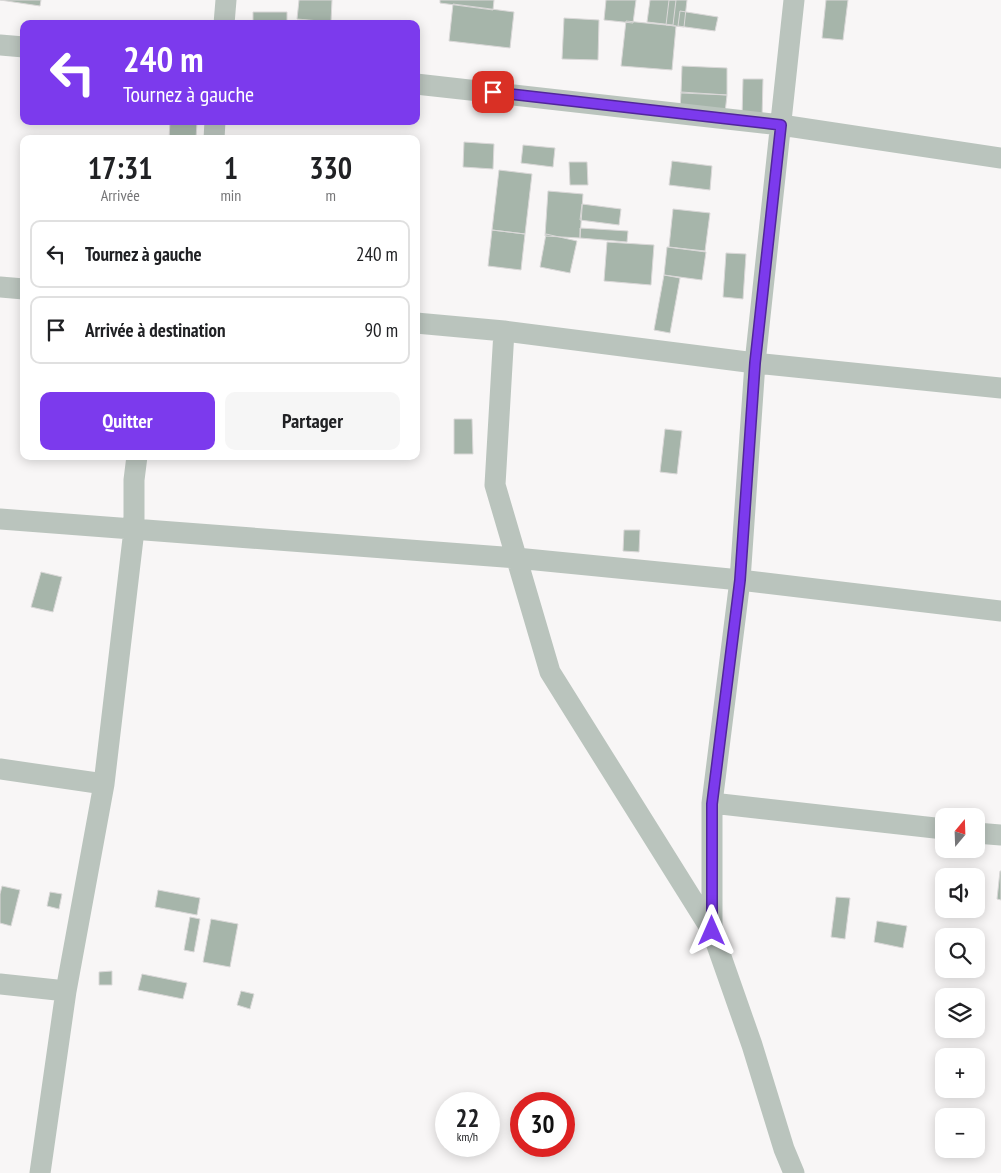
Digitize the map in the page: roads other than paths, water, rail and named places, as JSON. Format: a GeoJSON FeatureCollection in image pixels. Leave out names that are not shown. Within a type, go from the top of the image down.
{"type":"FeatureCollection","features":[{"type":"Feature","properties":{"kind":"street"},"geometry":{"type":"LineString","coordinates":[[224,20],[226,0]]}},
{"type":"Feature","properties":{"kind":"street"},"geometry":{"type":"LineString","coordinates":[[712,931],[712,804],[740,580],[755,363],[794,0]]}},
{"type":"Feature","properties":{"kind":"street"},"geometry":{"type":"LineString","coordinates":[[0,45],[20,47]]}},
{"type":"Feature","properties":{"kind":"street"},"geometry":{"type":"LineString","coordinates":[[420,84],[781,125],[1001,158]]}},
{"type":"Feature","properties":{"kind":"street"},"geometry":{"type":"LineString","coordinates":[[0,287],[20,289]]}},
{"type":"Feature","properties":{"kind":"street"},"geometry":{"type":"LineString","coordinates":[[420,323],[504,331],[755,363],[1001,388]]}},
{"type":"Feature","properties":{"kind":"street"},"geometry":{"type":"LineString","coordinates":[[504,331],[495,485],[550,672],[712,931],[752,1045],[784,1149],[794,1173]]}},
{"type":"Feature","properties":{"kind":"street"},"geometry":{"type":"LineString","coordinates":[[40,1173],[66,991],[104,784],[134,530],[134,480],[136,460]]}},
{"type":"Feature","properties":{"kind":"street"},"geometry":{"type":"LineString","coordinates":[[0,519],[516,558],[740,580],[1001,611]]}},
{"type":"Feature","properties":{"kind":"street"},"geometry":{"type":"LineString","coordinates":[[0,769],[104,784]]}},
{"type":"Feature","properties":{"kind":"street"},"geometry":{"type":"LineString","coordinates":[[712,804],[935,828]]}},
{"type":"Feature","properties":{"kind":"street"},"geometry":{"type":"LineString","coordinates":[[985,834],[1001,836]]}},
{"type":"Feature","properties":{"kind":"street"},"geometry":{"type":"LineString","coordinates":[[0,984],[66,991]]}}]}
